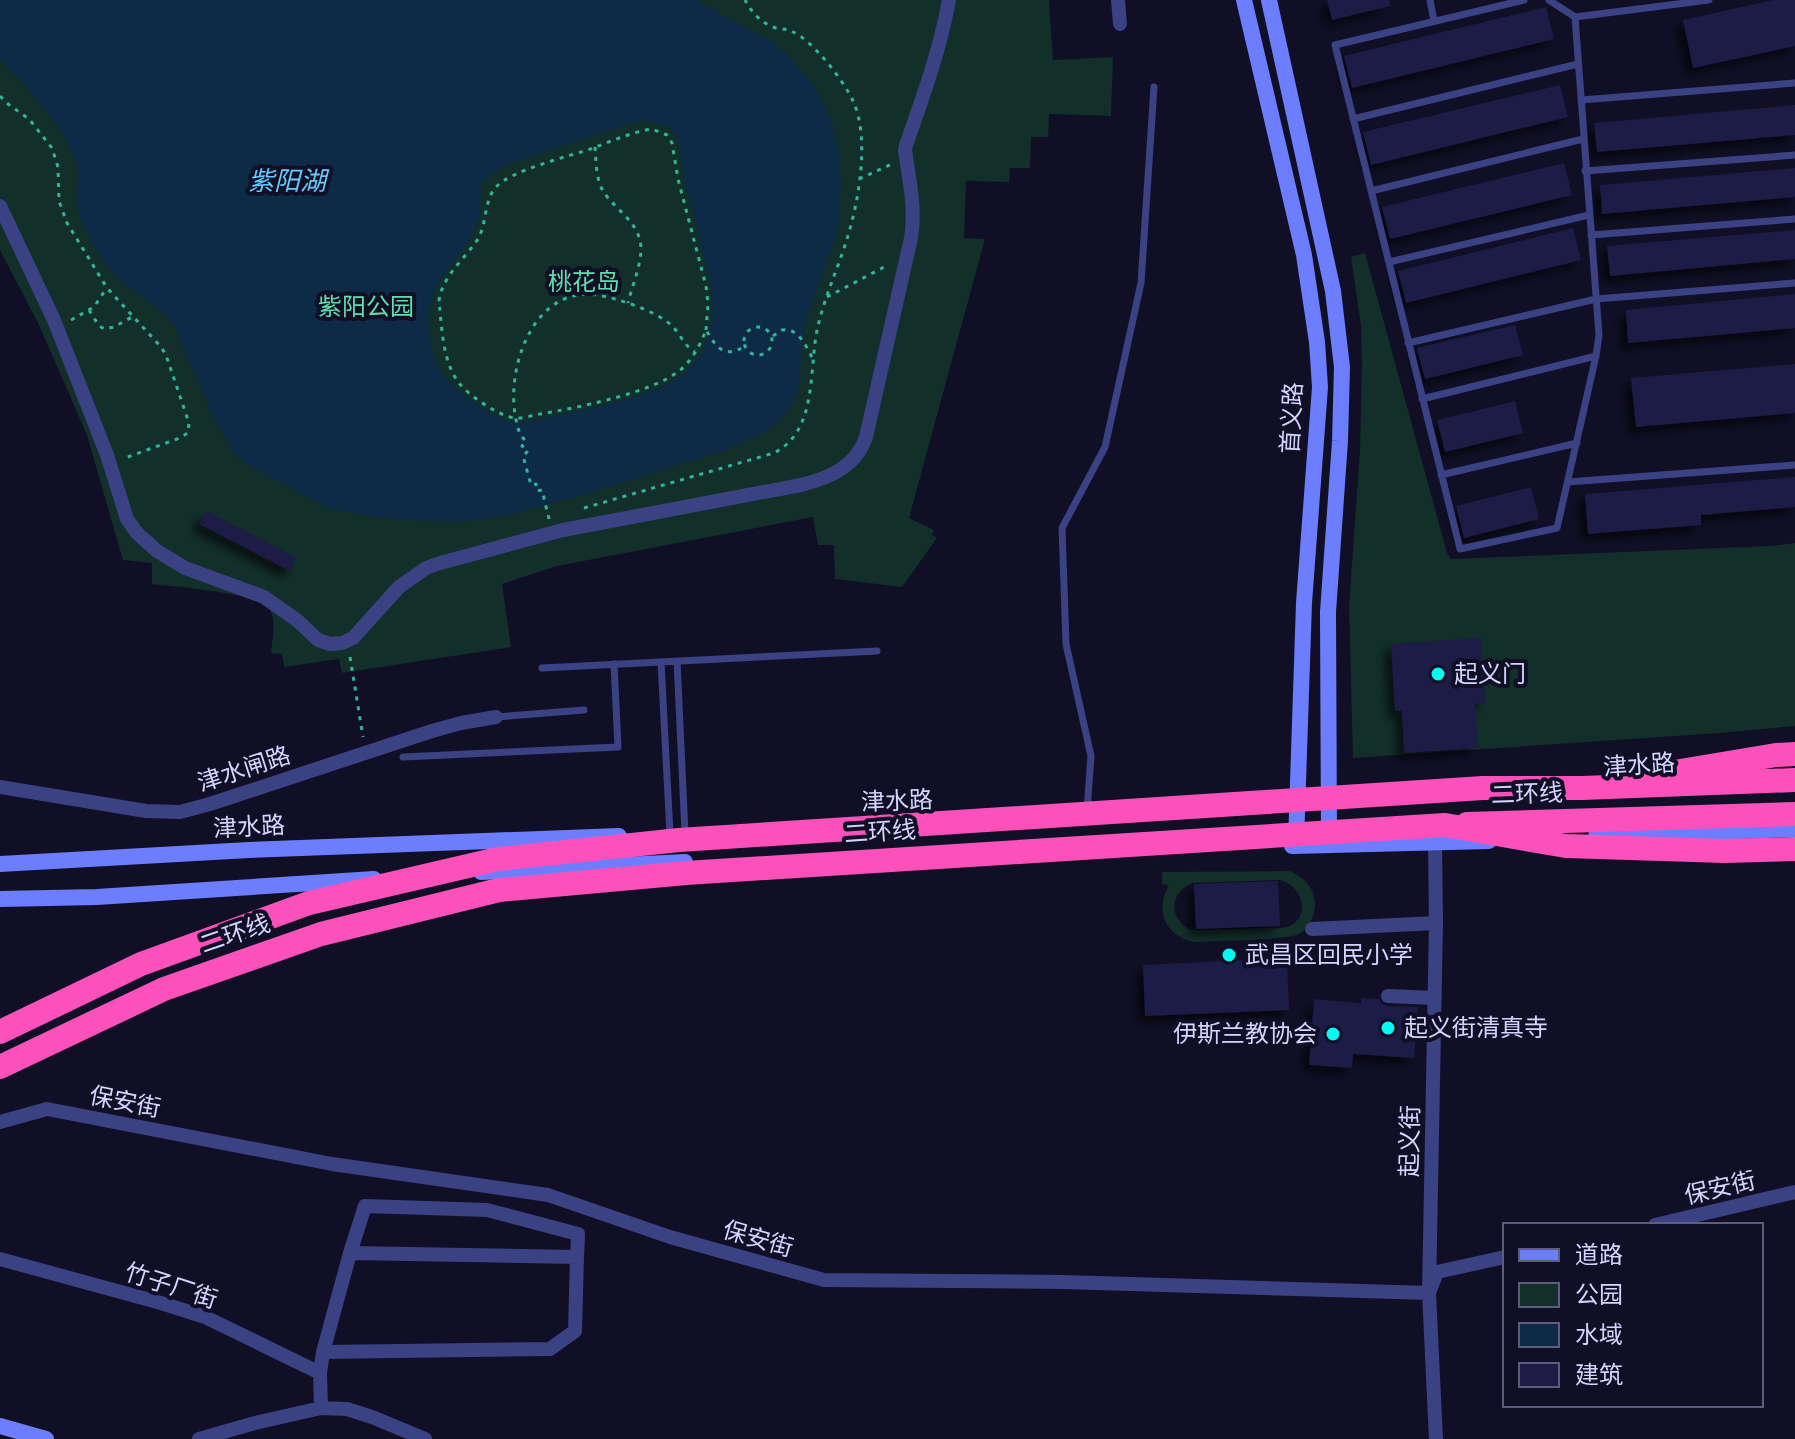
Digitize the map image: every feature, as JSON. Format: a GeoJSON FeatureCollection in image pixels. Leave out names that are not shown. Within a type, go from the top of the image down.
{"type":"FeatureCollection","features":[{"type":"Feature","properties":{"kind":"highway"},"geometry":{"type":"LineString","coordinates":[[1582,788],[1795,754]]}},
{"type":"Feature","properties":{"kind":"highway","name":"二环线"},"geometry":{"type":"LineString","coordinates":[[0,1032],[141,964],[309,903],[498,859],[695,839],[1483,788],[1582,788],[1795,780]]}},
{"type":"Feature","properties":{"kind":"highway","name":"二环线"},"geometry":{"type":"LineString","coordinates":[[0,1067],[164,989],[321,934],[499,890],[686,873],[1795,814]]}},
{"type":"Feature","properties":{"kind":"highway"},"geometry":{"type":"LineString","coordinates":[[1440,834],[1566,846],[1725,851],[1795,849]]}},
{"type":"Feature","properties":{"kind":"main road","name":"首义路"},"geometry":{"type":"LineString","coordinates":[[1244,0],[1304,255],[1320,387],[1304,603],[1296,846]]}},
{"type":"Feature","properties":{"kind":"main road","name":"首义路"},"geometry":{"type":"LineString","coordinates":[[1269,0],[1333,291],[1342,367],[1328,612],[1329,845]]}},
{"type":"Feature","properties":{"kind":"main road","name":"津水路"},"geometry":{"type":"LineString","coordinates":[[0,864],[249,850],[1297,810],[1795,780]]}},
{"type":"Feature","properties":{"kind":"main road"},"geometry":{"type":"LineString","coordinates":[[0,899],[97,897],[652,863],[1329,845],[1440,834],[1795,829]]}},
{"type":"Feature","properties":{"kind":"main road"},"geometry":{"type":"LineString","coordinates":[[0,1426],[46,1439]]}},
{"type":"Feature","properties":{"kind":"street"},"geometry":{"type":"LineString","coordinates":[[0,206],[57,328],[129,524],[157,551],[185,568],[264,597],[298,621],[318,640],[330,644],[347,642],[399,587],[426,568],[563,530],[801,485],[829,476],[859,453],[866,437],[914,220],[906,145],[933,68],[949,0]]}},
{"type":"Feature","properties":{"kind":"street"},"geometry":{"type":"LineString","coordinates":[[1118,0],[1120,24]]}},
{"type":"Feature","properties":{"kind":"street","name":"津水闸路"},"geometry":{"type":"LineString","coordinates":[[0,787],[135,810],[180,812],[461,723],[496,717]]}},
{"type":"Feature","properties":{"kind":"street","name":"起义街"},"geometry":{"type":"LineString","coordinates":[[1436,1439],[1429,1293],[1440,834]]}},
{"type":"Feature","properties":{"kind":"street"},"geometry":{"type":"LineString","coordinates":[[1312,929],[1436,923]]}},
{"type":"Feature","properties":{"kind":"street"},"geometry":{"type":"LineString","coordinates":[[1388,996],[1435,998]]}},
{"type":"Feature","properties":{"kind":"street","name":"保安街"},"geometry":{"type":"LineString","coordinates":[[0,1122],[47,1109],[332,1164],[548,1195],[670,1237],[824,1280],[1064,1282],[1429,1293]]}},
{"type":"Feature","properties":{"kind":"street","name":"保安街"},"geometry":{"type":"LineString","coordinates":[[1663,1223],[1795,1192]]}},
{"type":"Feature","properties":{"kind":"street"},"geometry":{"type":"LineString","coordinates":[[321,1408],[323,1352],[365,1206],[487,1210],[578,1234],[575,1331],[550,1349],[323,1352]]}},
{"type":"Feature","properties":{"kind":"street"},"geometry":{"type":"LineString","coordinates":[[350,1253],[577,1257]]}},
{"type":"Feature","properties":{"kind":"street"},"geometry":{"type":"LineString","coordinates":[[1429,1293],[1437,1272],[1503,1257]]}},
{"type":"Feature","properties":{"kind":"street","name":"竹子厂街"},"geometry":{"type":"LineString","coordinates":[[0,1259],[205,1317],[320,1373]]}},
{"type":"Feature","properties":{"kind":"street"},"geometry":{"type":"LineString","coordinates":[[199,1439],[321,1408],[347,1409],[425,1439]]}},
{"type":"Feature","properties":{"kind":"lane"},"geometry":{"type":"LineString","coordinates":[[1430,0],[1434,21]]}},
{"type":"Feature","properties":{"kind":"lane"},"geometry":{"type":"LineString","coordinates":[[1524,0],[1335,45],[1460,549],[1557,528],[1596,356],[1599,335],[1575,17]]}},
{"type":"Feature","properties":{"kind":"lane"},"geometry":{"type":"LineString","coordinates":[[1549,0],[1575,17],[1709,0]]}},
{"type":"Feature","properties":{"kind":"lane"},"geometry":{"type":"LineString","coordinates":[[1353,119],[1578,64]]}},
{"type":"Feature","properties":{"kind":"lane"},"geometry":{"type":"LineString","coordinates":[[1581,100],[1795,83]]}},
{"type":"Feature","properties":{"kind":"lane"},"geometry":{"type":"LineString","coordinates":[[1087,817],[1091,756],[1066,644],[1062,528],[1105,447],[1141,283],[1154,87]]}},
{"type":"Feature","properties":{"kind":"lane"},"geometry":{"type":"LineString","coordinates":[[1371,191],[1583,139]]}},
{"type":"Feature","properties":{"kind":"lane"},"geometry":{"type":"LineString","coordinates":[[1585,171],[1795,155]]}},
{"type":"Feature","properties":{"kind":"lane"},"geometry":{"type":"LineString","coordinates":[[1389,262],[1589,215]]}},
{"type":"Feature","properties":{"kind":"lane"},"geometry":{"type":"LineString","coordinates":[[1591,235],[1795,219]]}},
{"type":"Feature","properties":{"kind":"lane"},"geometry":{"type":"LineString","coordinates":[[1408,343],[1596,299],[1795,283]]}},
{"type":"Feature","properties":{"kind":"lane"},"geometry":{"type":"LineString","coordinates":[[1422,399],[1596,356]]}},
{"type":"Feature","properties":{"kind":"lane"},"geometry":{"type":"LineString","coordinates":[[1441,475],[1577,443]]}},
{"type":"Feature","properties":{"kind":"lane"},"geometry":{"type":"LineString","coordinates":[[1568,482],[1795,465]]}},
{"type":"Feature","properties":{"kind":"lane"},"geometry":{"type":"LineString","coordinates":[[542,668],[877,651]]}},
{"type":"Feature","properties":{"kind":"lane"},"geometry":{"type":"LineString","coordinates":[[677,661],[677,833]]}},
{"type":"Feature","properties":{"kind":"lane"},"geometry":{"type":"LineString","coordinates":[[661,662],[677,833]]}},
{"type":"Feature","properties":{"kind":"lane"},"geometry":{"type":"LineString","coordinates":[[403,757],[618,747],[614,664]]}},
{"type":"Feature","properties":{"kind":"lane"},"geometry":{"type":"LineString","coordinates":[[496,717],[584,710]]}},
{"type":"Feature","properties":{"kind":"path"},"geometry":{"type":"LineString","coordinates":[[584,509],[774,453],[791,441],[803,418],[819,323],[848,237],[859,179],[862,132],[845,86],[830,66],[796,33],[766,24],[750,11],[745,0]]}},
{"type":"Feature","properties":{"kind":"path"},"geometry":{"type":"LineString","coordinates":[[0,96],[29,119],[52,148],[58,167],[61,210],[107,288],[166,355],[189,429],[184,437],[109,464]]}},
{"type":"Feature","properties":{"kind":"path"},"geometry":{"type":"LineString","coordinates":[[652,129],[663,132],[670,139],[706,286],[707,332],[681,369],[664,380],[642,389],[516,420],[481,402],[464,389],[455,377],[450,367],[439,301],[442,288],[479,237],[491,194],[496,187],[520,173],[652,129]]}},
{"type":"Feature","properties":{"kind":"path"},"geometry":{"type":"LineString","coordinates":[[595,147],[600,185],[630,221],[640,242],[639,260],[628,303]]}},
{"type":"Feature","properties":{"kind":"path"},"geometry":{"type":"LineString","coordinates":[[859,179],[906,158]]}},
{"type":"Feature","properties":{"kind":"path"},"geometry":{"type":"LineString","coordinates":[[827,297],[906,256]]}},
{"type":"Feature","properties":{"kind":"path"},"geometry":{"type":"LineString","coordinates":[[57,328],[98,303],[107,288]]}},
{"type":"Feature","properties":{"kind":"path"},"geometry":{"type":"LineString","coordinates":[[546,505],[542,490],[537,491],[536,484],[531,485],[523,456],[528,451],[522,446],[526,441],[519,435],[513,387],[518,360],[528,333],[541,318],[561,301],[577,295],[597,295],[628,303],[669,323],[687,347],[695,352]]}},
{"type":"Feature","properties":{"kind":"path"},"geometry":{"type":"LineString","coordinates":[[89,310],[99,326],[105,329],[132,317]]}},
{"type":"Feature","properties":{"kind":"path"},"geometry":{"type":"LineString","coordinates":[[772,337],[763,328],[754,328],[745,337],[745,346],[751,354],[761,355],[771,347],[772,337],[788,329],[796,333],[812,357]]}},
{"type":"Feature","properties":{"kind":"path"},"geometry":{"type":"LineString","coordinates":[[707,332],[726,352],[745,346]]}},
{"type":"Feature","properties":{"kind":"path"},"geometry":{"type":"LineString","coordinates":[[347,642],[365,752]]}},
{"type":"Feature","properties":{"kind":"green space","name":"紫阳公园"},"geometry":{"type":"Polygon","coordinates":[[[0,0],[1049,0],[1053,60],[1113,57],[1111,116],[1049,114],[1048,137],[1031,137],[1030,168],[1010,168],[1009,182],[966,181],[964,238],[985,239],[909,518],[934,530],[932,535],[937,538],[902,587],[835,579],[834,545],[818,545],[813,517],[557,566],[502,584],[511,647],[342,673],[339,659],[284,667],[282,654],[271,653],[273,619],[269,609],[261,603],[232,594],[152,584],[152,563],[123,560],[87,435],[39,325],[0,250],[0,0]]]}},
{"type":"Feature","properties":{"kind":"green space"},"geometry":{"type":"Polygon","coordinates":[[[1365,253],[1451,559],[1795,543],[1795,726],[1353,758],[1349,607],[1360,450],[1362,361],[1361,326],[1351,257],[1365,253]]]}},
{"type":"Feature","properties":{"kind":"green space"},"geometry":{"type":"Polygon","coordinates":[[[1289,871],[1310,887],[1315,903],[1313,916],[1303,931],[1292,936],[1194,942],[1176,934],[1165,921],[1162,904],[1169,885],[1162,884],[1162,872],[1289,871]],[[1280,880],[1192,883],[1179,893],[1175,913],[1191,930],[1287,927],[1295,923],[1302,910],[1299,895],[1288,883],[1280,880]]]}},
{"type":"Feature","properties":{"kind":"water","name":"紫阳湖"},"geometry":{"type":"Polygon","coordinates":[[[0,0],[696,0],[770,40],[784,52],[811,82],[823,101],[833,127],[841,183],[838,229],[804,326],[798,389],[788,411],[777,423],[726,450],[586,494],[496,518],[455,522],[391,519],[335,510],[246,464],[235,455],[213,417],[172,321],[111,271],[88,236],[77,205],[78,169],[67,142],[34,96],[0,61],[0,0]],[[642,121],[631,123],[520,160],[502,168],[482,183],[477,224],[436,289],[429,319],[432,351],[441,371],[462,394],[489,413],[502,419],[527,422],[623,400],[678,378],[702,351],[712,316],[709,281],[678,142],[668,128],[642,121]]]}},
{"type":"Feature","properties":{"kind":"building"},"geometry":{"type":"Polygon","coordinates":[[[1327,0],[1389,0],[1390,6],[1332,20],[1327,0]]]}},
{"type":"Feature","properties":{"kind":"building"},"geometry":{"type":"Polygon","coordinates":[[[1773,0],[1795,0],[1795,46],[1693,68],[1683,20],[1773,0]]]}},
{"type":"Feature","properties":{"kind":"building"},"geometry":{"type":"Polygon","coordinates":[[[1546,7],[1554,39],[1352,88],[1344,56],[1546,7]]]}},
{"type":"Feature","properties":{"kind":"building"},"geometry":{"type":"Polygon","coordinates":[[[1560,85],[1568,117],[1371,165],[1363,132],[1560,85]]]}},
{"type":"Feature","properties":{"kind":"building"},"geometry":{"type":"Polygon","coordinates":[[[1795,105],[1795,135],[1597,152],[1594,123],[1795,105]]]}},
{"type":"Feature","properties":{"kind":"building"},"geometry":{"type":"Polygon","coordinates":[[[1564,163],[1572,195],[1390,239],[1382,207],[1564,163]]]}},
{"type":"Feature","properties":{"kind":"building"},"geometry":{"type":"Polygon","coordinates":[[[1795,168],[1795,197],[1602,214],[1600,185],[1795,168]]]}},
{"type":"Feature","properties":{"kind":"building"},"geometry":{"type":"Polygon","coordinates":[[[1573,228],[1581,260],[1406,303],[1398,271],[1573,228]]]}},
{"type":"Feature","properties":{"kind":"building"},"geometry":{"type":"Polygon","coordinates":[[[1795,230],[1795,259],[1610,276],[1607,246],[1795,230]]]}},
{"type":"Feature","properties":{"kind":"building"},"geometry":{"type":"Polygon","coordinates":[[[1795,294],[1795,328],[1628,343],[1626,310],[1795,294]]]}},
{"type":"Feature","properties":{"kind":"building"},"geometry":{"type":"Polygon","coordinates":[[[1515,325],[1523,355],[1425,379],[1417,348],[1515,325]]]}},
{"type":"Feature","properties":{"kind":"building"},"geometry":{"type":"Polygon","coordinates":[[[1795,364],[1795,413],[1636,427],[1631,378],[1795,364]]]}},
{"type":"Feature","properties":{"kind":"building"},"geometry":{"type":"Polygon","coordinates":[[[1515,401],[1523,433],[1445,452],[1437,420],[1515,401]]]}},
{"type":"Feature","properties":{"kind":"building"},"geometry":{"type":"Polygon","coordinates":[[[1795,477],[1795,507],[1701,515],[1701,525],[1588,534],[1585,494],[1795,477]]]}},
{"type":"Feature","properties":{"kind":"building"},"geometry":{"type":"Polygon","coordinates":[[[1531,487],[1539,519],[1464,538],[1456,506],[1531,487]]]}},
{"type":"Feature","properties":{"kind":"building"},"geometry":{"type":"Polygon","coordinates":[[[206,511],[297,558],[290,571],[199,524],[206,511]]]}},
{"type":"Feature","properties":{"kind":"building","name":"起义门"},"geometry":{"type":"Polygon","coordinates":[[[1481,638],[1485,703],[1475,704],[1478,748],[1404,753],[1402,711],[1395,711],[1391,644],[1481,638]]]}},
{"type":"Feature","properties":{"kind":"building"},"geometry":{"type":"Polygon","coordinates":[[[1278,881],[1280,926],[1196,929],[1194,884],[1278,881]]]}},
{"type":"Feature","properties":{"kind":"building"},"geometry":{"type":"Polygon","coordinates":[[[1287,958],[1289,1010],[1145,1016],[1143,965],[1287,958]]]}},
{"type":"Feature","properties":{"kind":"building"},"geometry":{"type":"Polygon","coordinates":[[[1361,998],[1379,999],[1388,1006],[1418,1007],[1414,1058],[1353,1054],[1352,1068],[1309,1065],[1314,999],[1361,1003],[1361,998]]]}},
{"type":"Feature","properties":{"kind":"place","name":"起义门"},"geometry":{"type":"Point","coordinates":[1438,674]}},
{"type":"Feature","properties":{"kind":"place","name":"武昌区回民小学"},"geometry":{"type":"Point","coordinates":[1229,955]}},
{"type":"Feature","properties":{"kind":"place","name":"起义街清真寺"},"geometry":{"type":"Point","coordinates":[1388,1028]}},
{"type":"Feature","properties":{"kind":"place","name":"伊斯兰教协会"},"geometry":{"type":"Point","coordinates":[1333,1034]}},
{"type":"Feature","properties":{"kind":"park label","name":"桃花岛"},"geometry":{"type":"Point","coordinates":[584,282]}}]}
